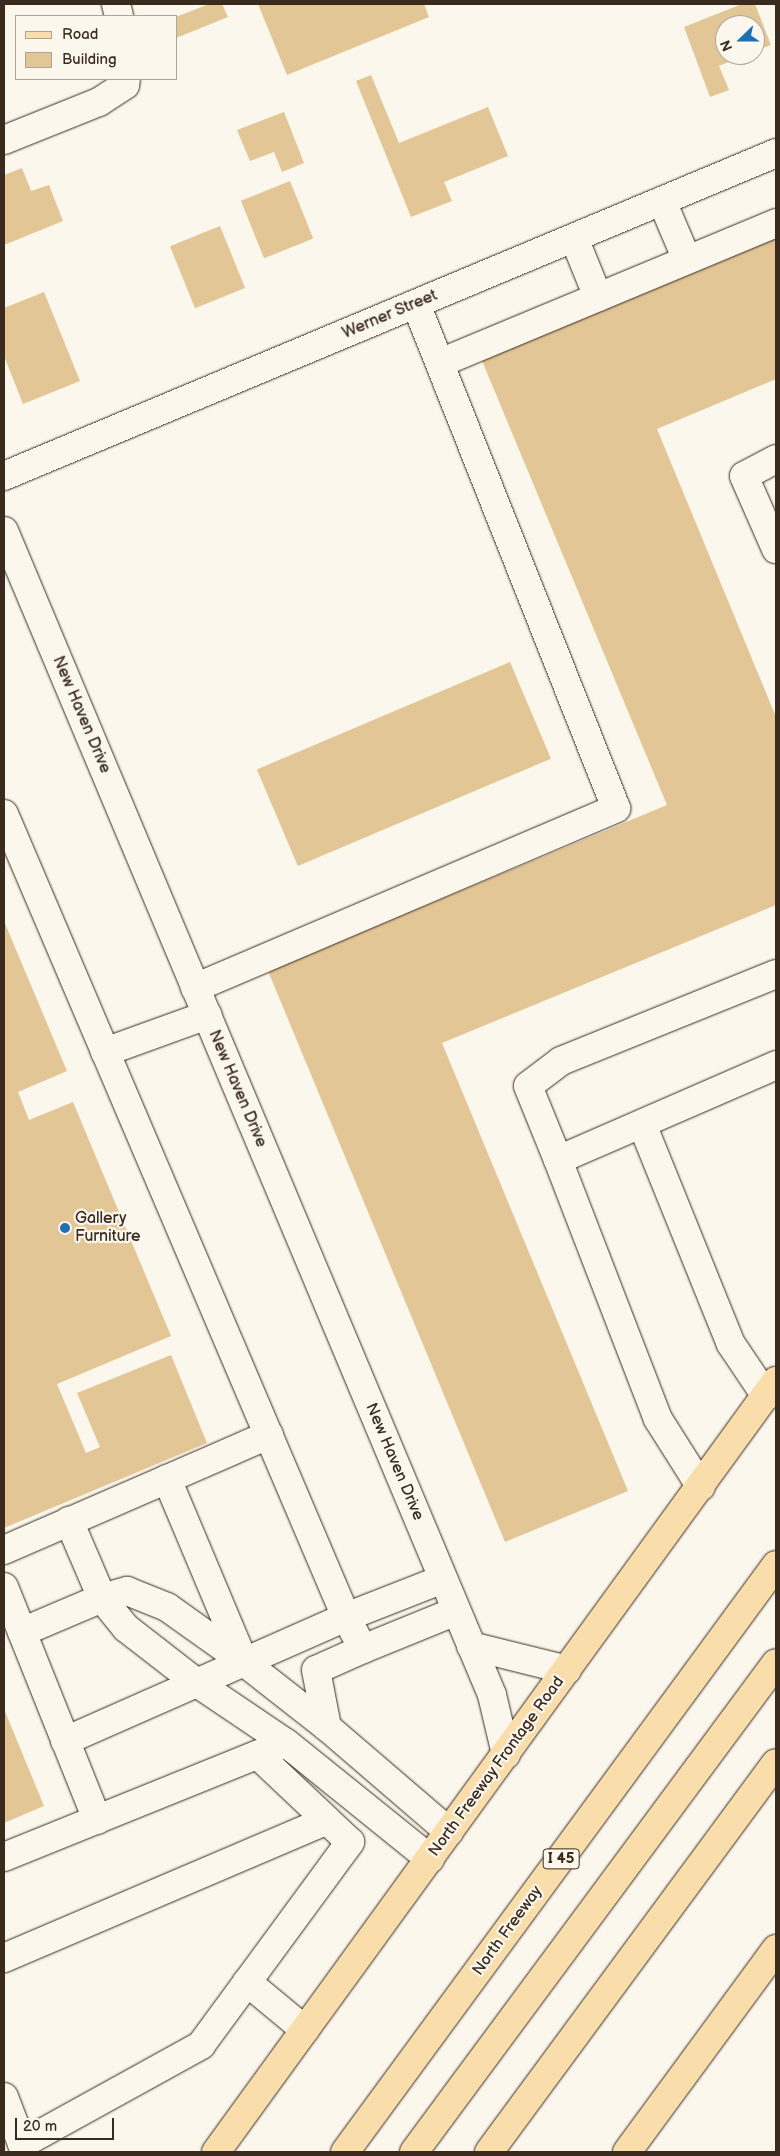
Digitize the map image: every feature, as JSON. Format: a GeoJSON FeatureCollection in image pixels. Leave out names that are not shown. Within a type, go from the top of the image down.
{"type":"FeatureCollection","features":[{"type":"Feature","properties":{"kind":"main road","name":"North Freeway Frontage Road"},"geometry":{"type":"LineString","coordinates":[[216,2152],[771,1388]]}},
{"type":"Feature","properties":{"kind":"main road","name":"North Freeway"},"geometry":{"type":"LineString","coordinates":[[346,2152],[776,1565]]}},
{"type":"Feature","properties":{"kind":"main road"},"geometry":{"type":"LineString","coordinates":[[414,2152],[776,1663]]}},
{"type":"Feature","properties":{"kind":"main road"},"geometry":{"type":"LineString","coordinates":[[490,2152],[776,1763]]}},
{"type":"Feature","properties":{"kind":"main road"},"geometry":{"type":"LineString","coordinates":[[627,2152],[776,1949]]}},
{"type":"Feature","properties":{"kind":"street"},"geometry":{"type":"LineString","coordinates":[[4,140],[99,102],[125,85],[126,80]]}},
{"type":"Feature","properties":{"kind":"street","name":"Werner Street"},"geometry":{"type":"LineString","coordinates":[[4,476],[776,153]]}},
{"type":"Feature","properties":{"kind":"street"},"geometry":{"type":"LineString","coordinates":[[662,201],[687,260]]}},
{"type":"Feature","properties":{"kind":"street"},"geometry":{"type":"LineString","coordinates":[[440,363],[776,223]]}},
{"type":"Feature","properties":{"kind":"street"},"geometry":{"type":"LineString","coordinates":[[574,238],[598,297]]}},
{"type":"Feature","properties":{"kind":"street"},"geometry":{"type":"LineString","coordinates":[[195,988],[616,808],[416,304]]}},
{"type":"Feature","properties":{"kind":"street"},"geometry":{"type":"LineString","coordinates":[[776,459],[744,476],[776,549]]}},
{"type":"Feature","properties":{"kind":"street","name":"New Haven Drive"},"geometry":{"type":"LineString","coordinates":[[4,531],[492,1695],[506,1754]]}},
{"type":"Feature","properties":{"kind":"street"},"geometry":{"type":"LineString","coordinates":[[4,814],[346,1617],[363,1649]]}},
{"type":"Feature","properties":{"kind":"street"},"geometry":{"type":"LineString","coordinates":[[701,1486],[658,1419],[528,1086],[561,1061],[776,974]]}},
{"type":"Feature","properties":{"kind":"street"},"geometry":{"type":"LineString","coordinates":[[105,1052],[207,1015]]}},
{"type":"Feature","properties":{"kind":"street"},"geometry":{"type":"LineString","coordinates":[[558,1160],[776,1065]]}},
{"type":"Feature","properties":{"kind":"street"},"geometry":{"type":"LineString","coordinates":[[642,1124],[731,1344],[771,1388]]}},
{"type":"Feature","properties":{"kind":"street"},"geometry":{"type":"LineString","coordinates":[[4,1550],[269,1435]]}},
{"type":"Feature","properties":{"kind":"street"},"geometry":{"type":"LineString","coordinates":[[167,1479],[244,1662]]}},
{"type":"Feature","properties":{"kind":"street"},"geometry":{"type":"LineString","coordinates":[[69,1521],[102,1598],[126,1628],[197,1683],[286,1743],[430,1859]]}},
{"type":"Feature","properties":{"kind":"street"},"geometry":{"type":"LineString","coordinates":[[65,1741],[346,1617],[443,1579]]}},
{"type":"Feature","properties":{"kind":"street"},"geometry":{"type":"LineString","coordinates":[[4,1587],[97,1820]]}},
{"type":"Feature","properties":{"kind":"street"},"geometry":{"type":"LineString","coordinates":[[22,1632],[102,1598],[127,1591],[167,1607],[244,1662],[327,1727],[449,1832]]}},
{"type":"Feature","properties":{"kind":"street"},"geometry":{"type":"LineString","coordinates":[[327,1727],[316,1670],[456,1611]]}},
{"type":"Feature","properties":{"kind":"street"},"geometry":{"type":"LineString","coordinates":[[471,1646],[567,1670]]}},
{"type":"Feature","properties":{"kind":"street"},"geometry":{"type":"LineString","coordinates":[[4,1857],[327,1727]]}},
{"type":"Feature","properties":{"kind":"street"},"geometry":{"type":"LineString","coordinates":[[4,2097],[22,2144],[202,2044],[350,1842],[258,1754]]}},
{"type":"Feature","properties":{"kind":"street"},"geometry":{"type":"LineString","coordinates":[[4,1958],[327,1820]]}},
{"type":"Feature","properties":{"kind":"street"},"geometry":{"type":"LineString","coordinates":[[247,1982],[305,2030]]}},
{"type":"Feature","properties":{"kind":"building"},"geometry":{"type":"Polygon","coordinates":[[[209,4],[222,4],[228,17],[178,37],[178,16],[209,4]]]}},
{"type":"Feature","properties":{"kind":"building"},"geometry":{"type":"Polygon","coordinates":[[[258,4],[424,4],[429,17],[287,75],[258,4]]]}},
{"type":"Feature","properties":{"kind":"building"},"geometry":{"type":"Polygon","coordinates":[[[742,4],[755,4],[759,15],[715,15],[715,65],[721,65],[719,66],[729,90],[710,97],[684,27],[742,4]]]}},
{"type":"Feature","properties":{"kind":"building"},"geometry":{"type":"Polygon","coordinates":[[[765,30],[771,45],[765,47],[765,30]]]}},
{"type":"Feature","properties":{"kind":"building"},"geometry":{"type":"Polygon","coordinates":[[[371,75],[399,143],[488,107],[508,156],[444,182],[452,201],[411,217],[356,81],[371,75]]]}},
{"type":"Feature","properties":{"kind":"building"},"geometry":{"type":"Polygon","coordinates":[[[284,112],[304,163],[282,172],[274,152],[250,161],[237,130],[284,112]]]}},
{"type":"Feature","properties":{"kind":"building"},"geometry":{"type":"Polygon","coordinates":[[[22,168],[31,191],[49,185],[63,221],[4,245],[4,175],[22,168]]]}},
{"type":"Feature","properties":{"kind":"building"},"geometry":{"type":"Polygon","coordinates":[[[290,181],[313,238],[264,258],[241,201],[290,181]]]}},
{"type":"Feature","properties":{"kind":"building"},"geometry":{"type":"Polygon","coordinates":[[[220,226],[245,288],[195,308],[170,246],[220,226]]]}},
{"type":"Feature","properties":{"kind":"building"},"geometry":{"type":"Polygon","coordinates":[[[776,233],[776,379],[657,429],[776,717],[776,905],[442,1043],[628,1491],[505,1542],[268,971],[667,805],[480,356],[776,233]]]}},
{"type":"Feature","properties":{"kind":"building"},"geometry":{"type":"Polygon","coordinates":[[[44,292],[80,381],[23,404],[4,356],[4,308],[44,292]]]}},
{"type":"Feature","properties":{"kind":"building"},"geometry":{"type":"Polygon","coordinates":[[[510,662],[551,759],[298,866],[257,769],[510,662]]]}},
{"type":"Feature","properties":{"kind":"building","name":"Gallery Furniture"},"geometry":{"type":"Polygon","coordinates":[[[4,921],[67,1071],[18,1092],[29,1120],[73,1102],[171,1336],[57,1384],[86,1453],[100,1447],[77,1393],[171,1355],[207,1443],[4,1528],[4,921]]]}},
{"type":"Feature","properties":{"kind":"building"},"geometry":{"type":"Polygon","coordinates":[[[4,1709],[44,1806],[4,1823],[4,1709]]]}},
{"type":"Feature","properties":{"kind":"place","name":"Gallery Furniture"},"geometry":{"type":"Point","coordinates":[65,1228]}}]}
